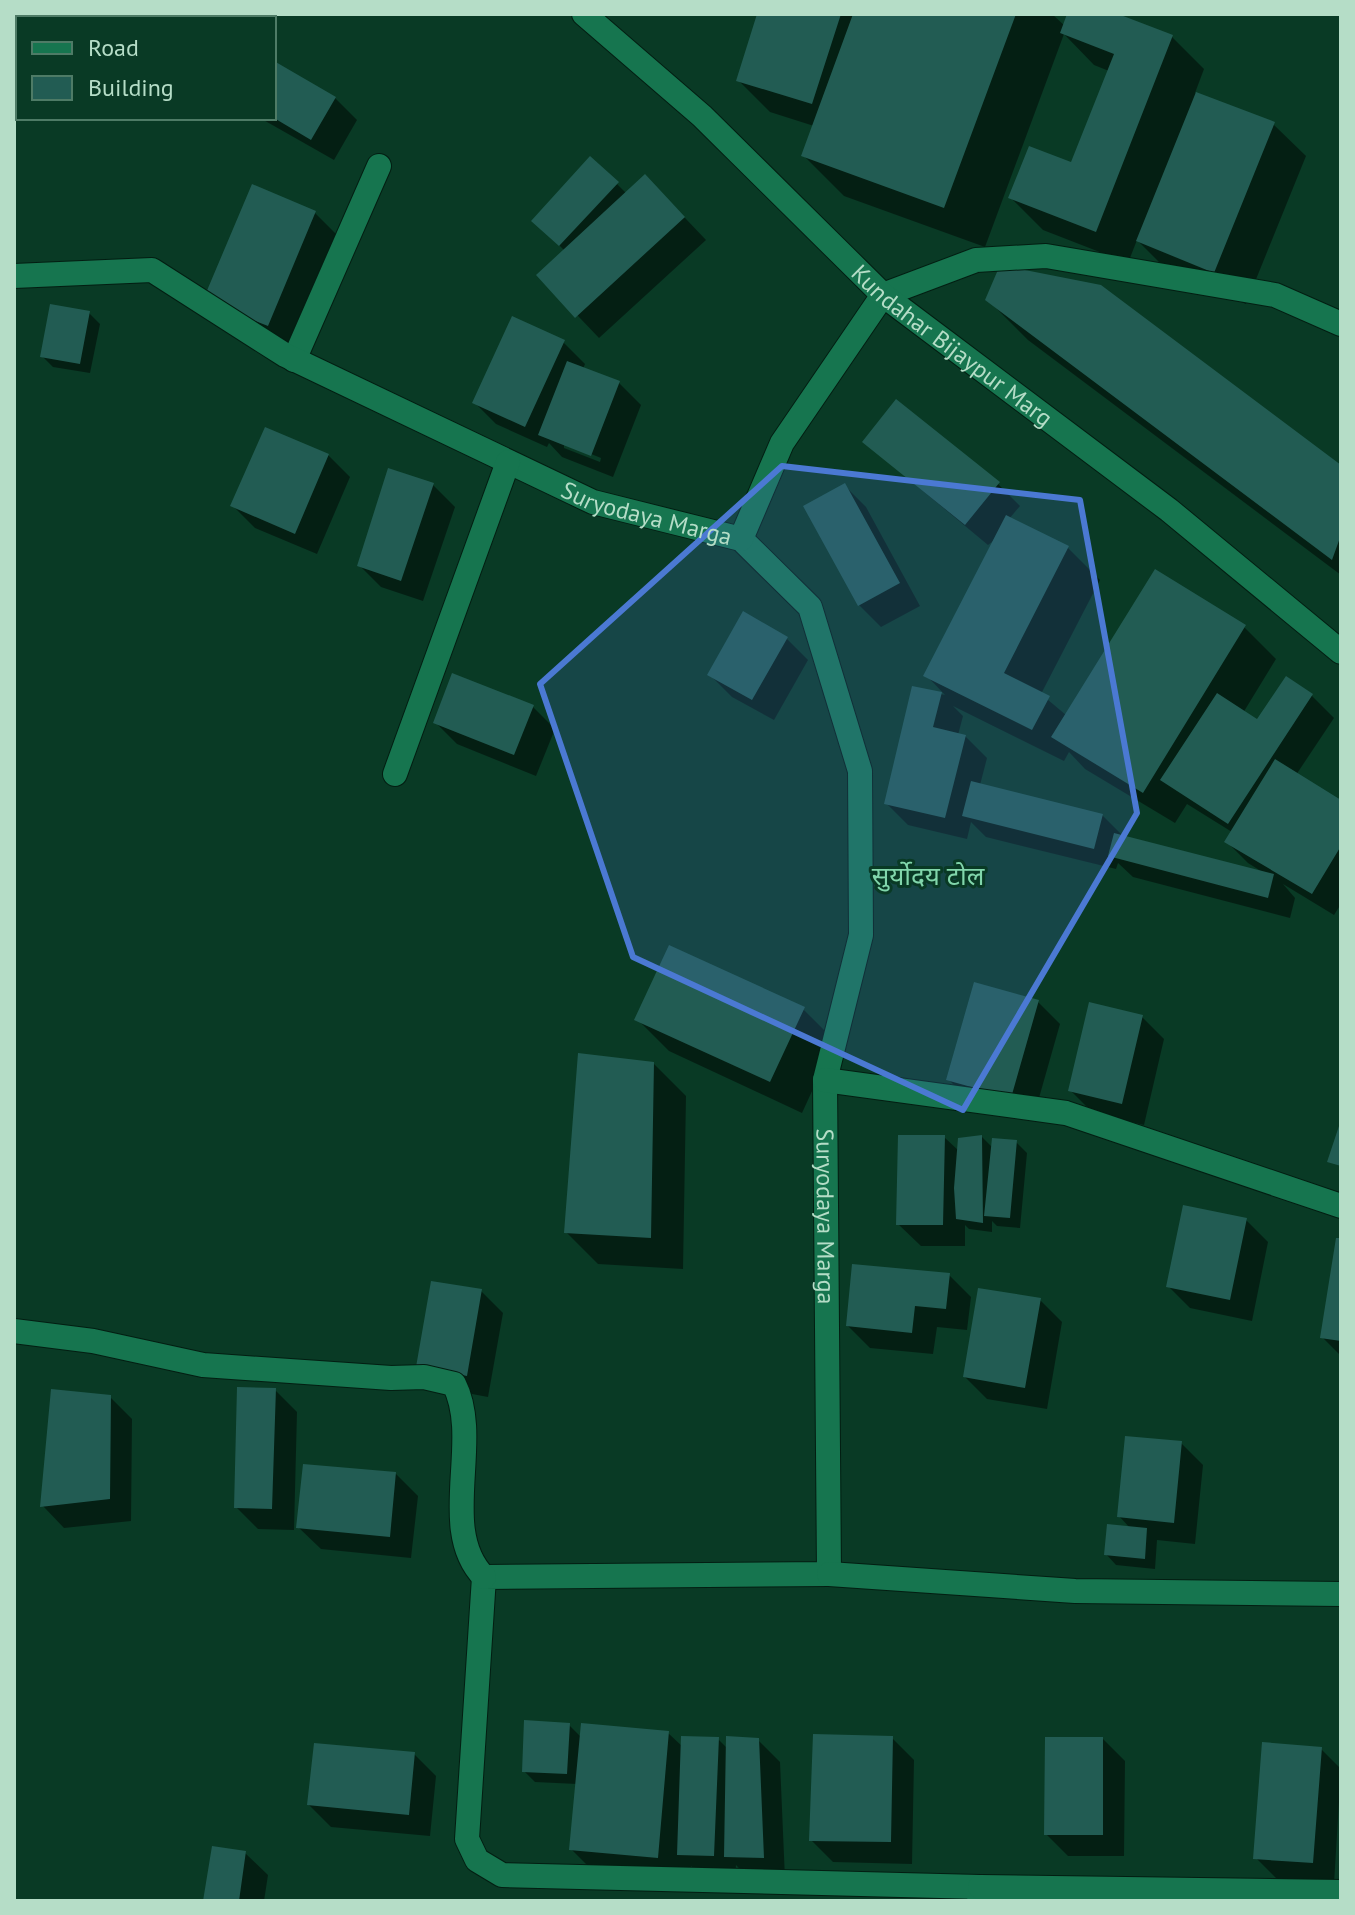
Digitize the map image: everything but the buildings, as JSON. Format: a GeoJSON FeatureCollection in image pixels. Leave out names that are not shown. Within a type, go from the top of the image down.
{"type":"FeatureCollection","features":[{"type":"Feature","properties":{"kind":"street","name":"Kundahar Bijaypur Marg"},"geometry":{"type":"LineString","coordinates":[[584,14],[702,116],[883,295],[1169,510],[1341,652]]}},
{"type":"Feature","properties":{"kind":"street"},"geometry":{"type":"LineString","coordinates":[[294,360],[379,166]]}},
{"type":"Feature","properties":{"kind":"street"},"geometry":{"type":"LineString","coordinates":[[741,539],[782,443],[883,295],[976,260],[1046,256],[1275,295],[1341,324]]}},
{"type":"Feature","properties":{"kind":"street","name":"Suryodaya Marga"},"geometry":{"type":"LineString","coordinates":[[14,276],[152,270],[294,360],[593,502],[741,539],[810,607],[860,771],[861,935],[825,1080],[829,1574]]}},
{"type":"Feature","properties":{"kind":"street"},"geometry":{"type":"LineString","coordinates":[[395,774],[508,462]]}},
{"type":"Feature","properties":{"kind":"street"},"geometry":{"type":"LineString","coordinates":[[825,1080],[1066,1113],[1341,1206]]}},
{"type":"Feature","properties":{"kind":"street"},"geometry":{"type":"LineString","coordinates":[[14,1331],[93,1341],[203,1365],[391,1378],[424,1377],[454,1384],[465,1416],[464,1539],[469,1562],[484,1577],[829,1574],[1075,1591],[1341,1594]]}},
{"type":"Feature","properties":{"kind":"street"},"geometry":{"type":"LineString","coordinates":[[484,1577],[467,1839],[477,1860],[502,1875],[979,1894],[1341,1892]]}},
{"type":"Feature","properties":{"kind":"highlighted area"},"geometry":{"type":"Polygon","coordinates":[[[782,466],[1080,500],[1137,813],[963,1110],[633,957],[540,684],[782,466]]]}},
{"type":"Feature","properties":{"kind":"district","name":"सुर्योदय टोल"},"geometry":{"type":"Point","coordinates":[928,875]}}]}
